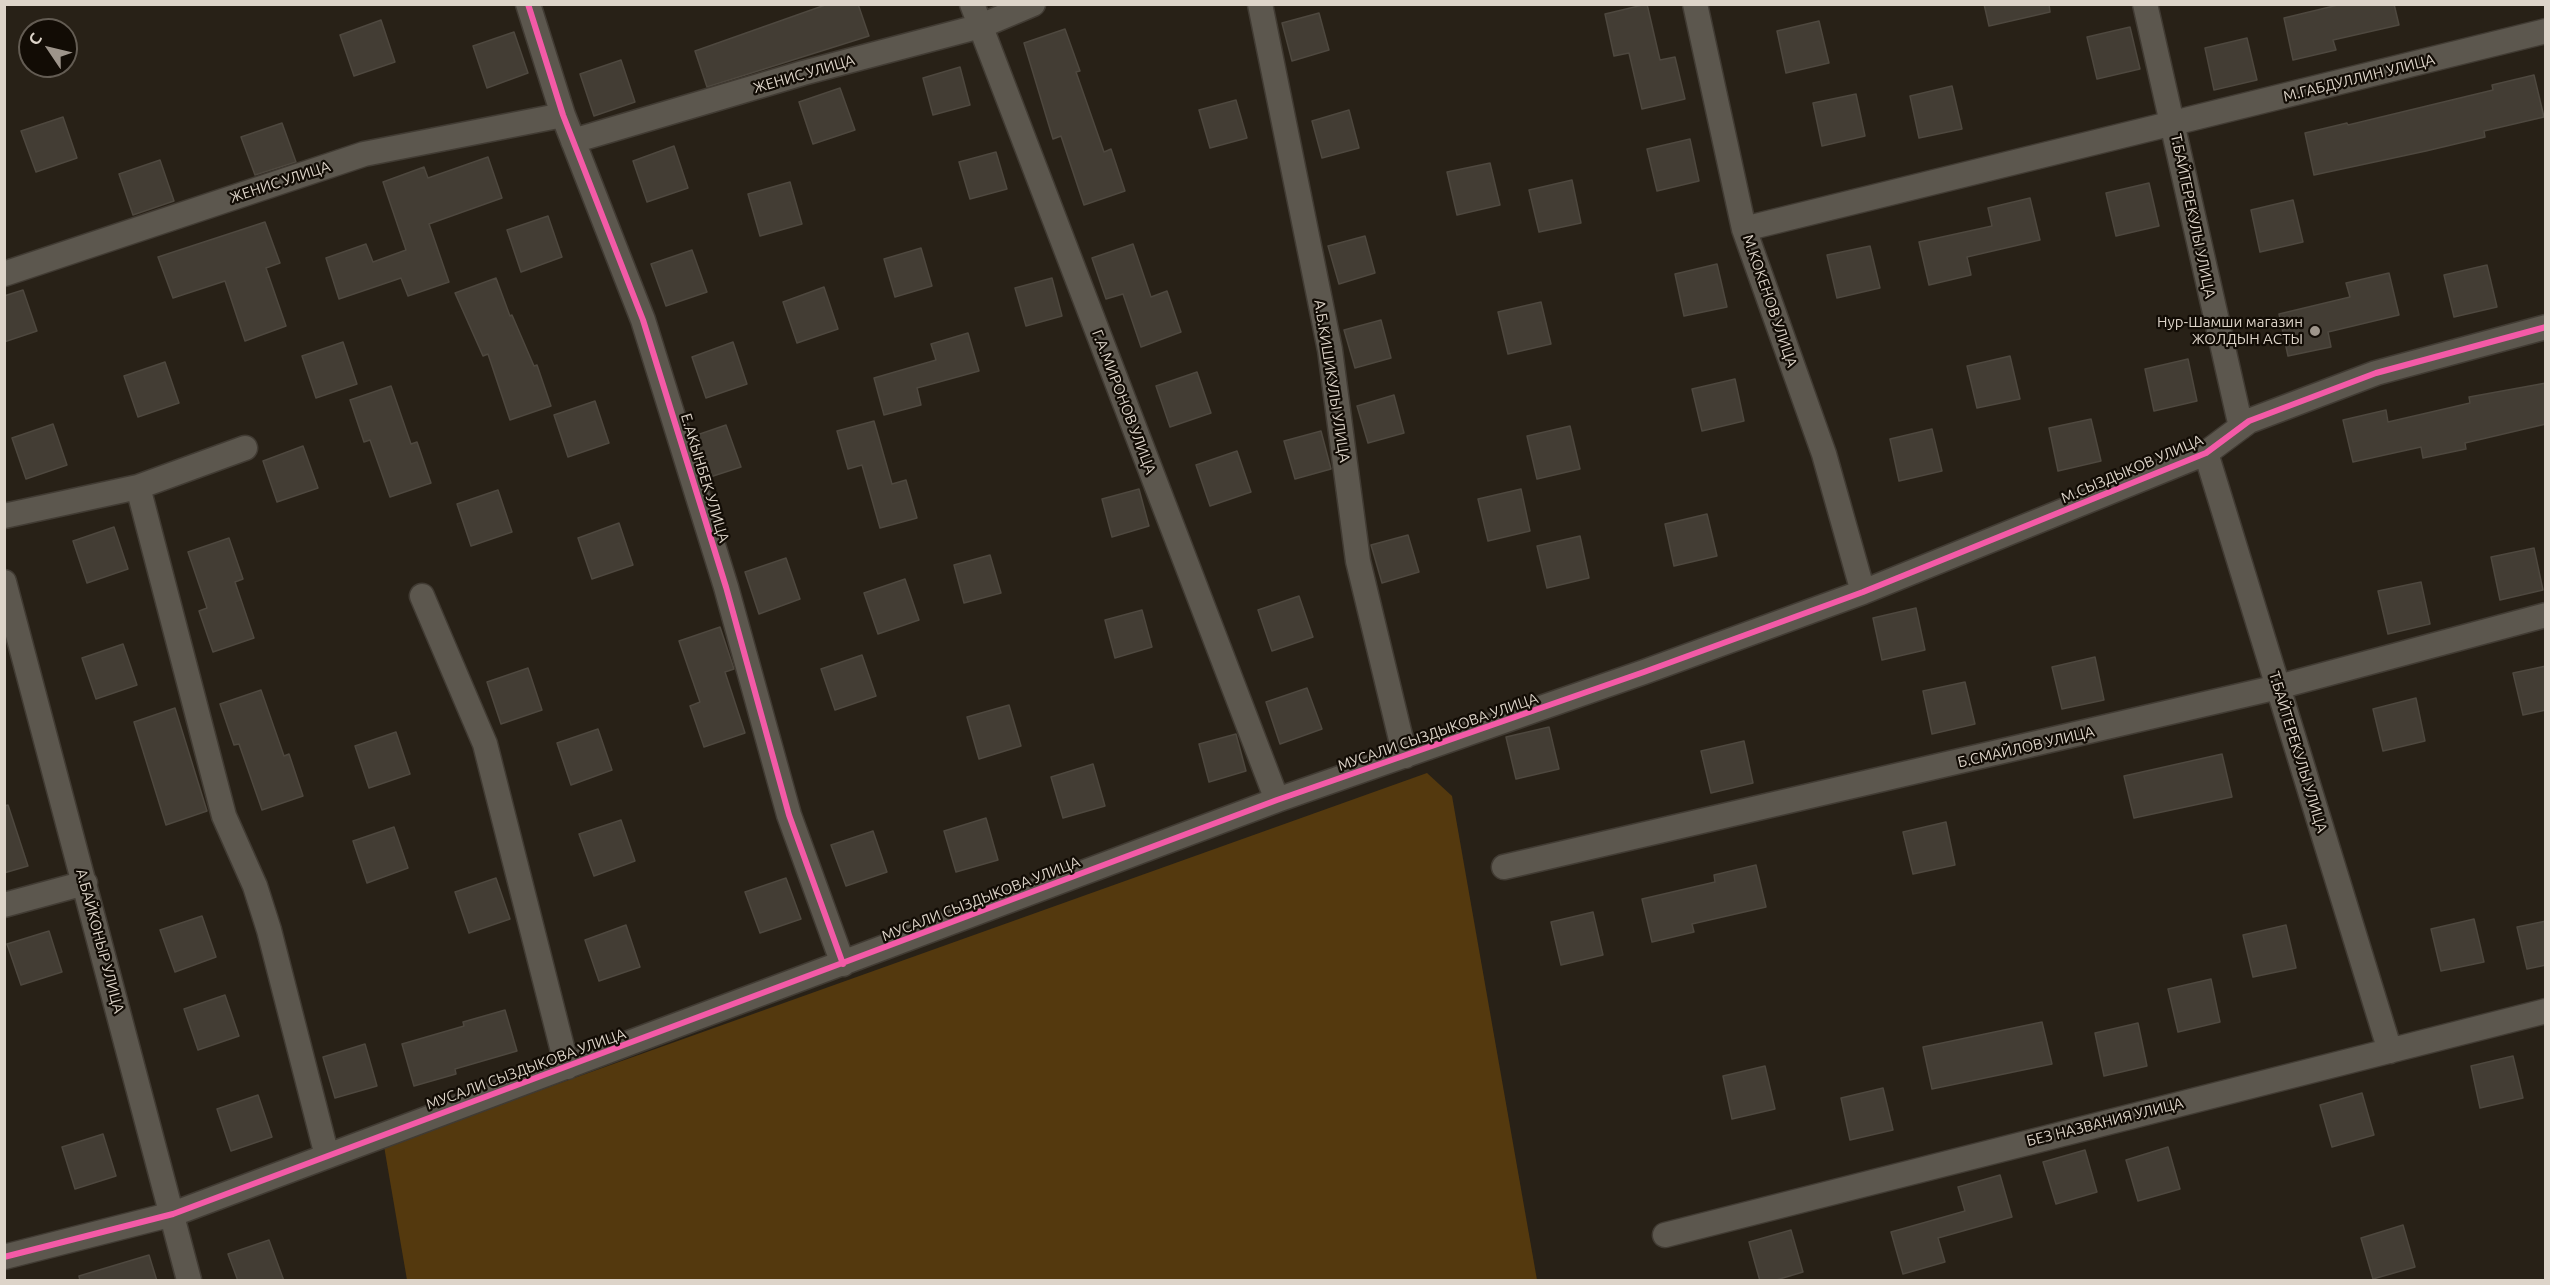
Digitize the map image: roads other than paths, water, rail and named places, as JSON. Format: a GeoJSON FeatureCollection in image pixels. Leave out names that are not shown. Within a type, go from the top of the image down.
{"type":"FeatureCollection","features":[{"type":"Feature","properties":{"kind":"street","name":"Е.АКЫНБЕК УЛИЦА"},"geometry":{"type":"LineString","coordinates":[[528,4],[563,115],[643,320],[726,587],[789,815],[843,964]]}},
{"type":"Feature","properties":{"kind":"street","name":"ЖЕНИС УЛИЦА"},"geometry":{"type":"LineString","coordinates":[[573,141],[803,73],[976,15],[1033,4]]}},
{"type":"Feature","properties":{"kind":"street","name":"А.Б.КИШИКУЛЫ УЛИЦА"},"geometry":{"type":"LineString","coordinates":[[1260,4],[1330,350],[1358,561],[1405,756]]}},
{"type":"Feature","properties":{"kind":"street","name":"М.КОКЕНОВ УЛИЦА"},"geometry":{"type":"LineString","coordinates":[[1695,4],[1744,229],[1824,454],[1863,592]]}},
{"type":"Feature","properties":{"kind":"street","name":"Т.БАЙТЕРЕКУЛЫ УЛИЦА"},"geometry":{"type":"LineString","coordinates":[[2145,4],[2241,427]]}},
{"type":"Feature","properties":{"kind":"street","name":"Г.А.МИРОНОВ УЛИЦА"},"geometry":{"type":"LineString","coordinates":[[976,15],[1277,801]]}},
{"type":"Feature","properties":{"kind":"street","name":"М.ГАБДУЛЛИН УЛИЦА"},"geometry":{"type":"LineString","coordinates":[[1744,229],[2546,31]]}},
{"type":"Feature","properties":{"kind":"street","name":"ЖЕНИС УЛИЦА"},"geometry":{"type":"LineString","coordinates":[[4,274],[364,154],[563,115]]}},
{"type":"Feature","properties":{"kind":"street","name":"М.СЫЗДЫКОВ УЛИЦА"},"geometry":{"type":"LineString","coordinates":[[1863,592],[2206,453],[2249,421],[2376,373],[2546,327]]}},
{"type":"Feature","properties":{"kind":"street"},"geometry":{"type":"LineString","coordinates":[[4,516],[138,487],[245,448]]}},
{"type":"Feature","properties":{"kind":"street","name":"Т.БАЙТЕРЕКУЛЫ УЛИЦА"},"geometry":{"type":"LineString","coordinates":[[2206,453],[2390,1051]]}},
{"type":"Feature","properties":{"kind":"street"},"geometry":{"type":"LineString","coordinates":[[138,487],[224,816],[255,886],[269,930],[327,1156]]}},
{"type":"Feature","properties":{"kind":"street","name":"МУСАЛИ СЫЗДЫКОВА УЛИЦА"},"geometry":{"type":"LineString","coordinates":[[4,1257],[173,1214],[1277,801],[1863,592]]}},
{"type":"Feature","properties":{"kind":"street","name":"А.БАЙКОНЫР УЛИЦА"},"geometry":{"type":"LineString","coordinates":[[6,596],[85,883],[189,1281]]}},
{"type":"Feature","properties":{"kind":"street"},"geometry":{"type":"LineString","coordinates":[[422,596],[485,744],[567,1067]]}},
{"type":"Feature","properties":{"kind":"street","name":"Б.СМАЙЛОВ УЛИЦА"},"geometry":{"type":"LineString","coordinates":[[1504,867],[2278,687],[2546,615]]}},
{"type":"Feature","properties":{"kind":"street"},"geometry":{"type":"LineString","coordinates":[[4,905],[85,883]]}},
{"type":"Feature","properties":{"kind":"street","name":"БЕЗ НАЗВАНИЯ УЛИЦА"},"geometry":{"type":"LineString","coordinates":[[1665,1235],[2546,1011]]}},
{"type":"Feature","properties":{"kind":"place","name":"Нур-Шамши магазин ЖОЛДЫН АСТЫ"},"geometry":{"type":"Point","coordinates":[2315,331]}}]}
